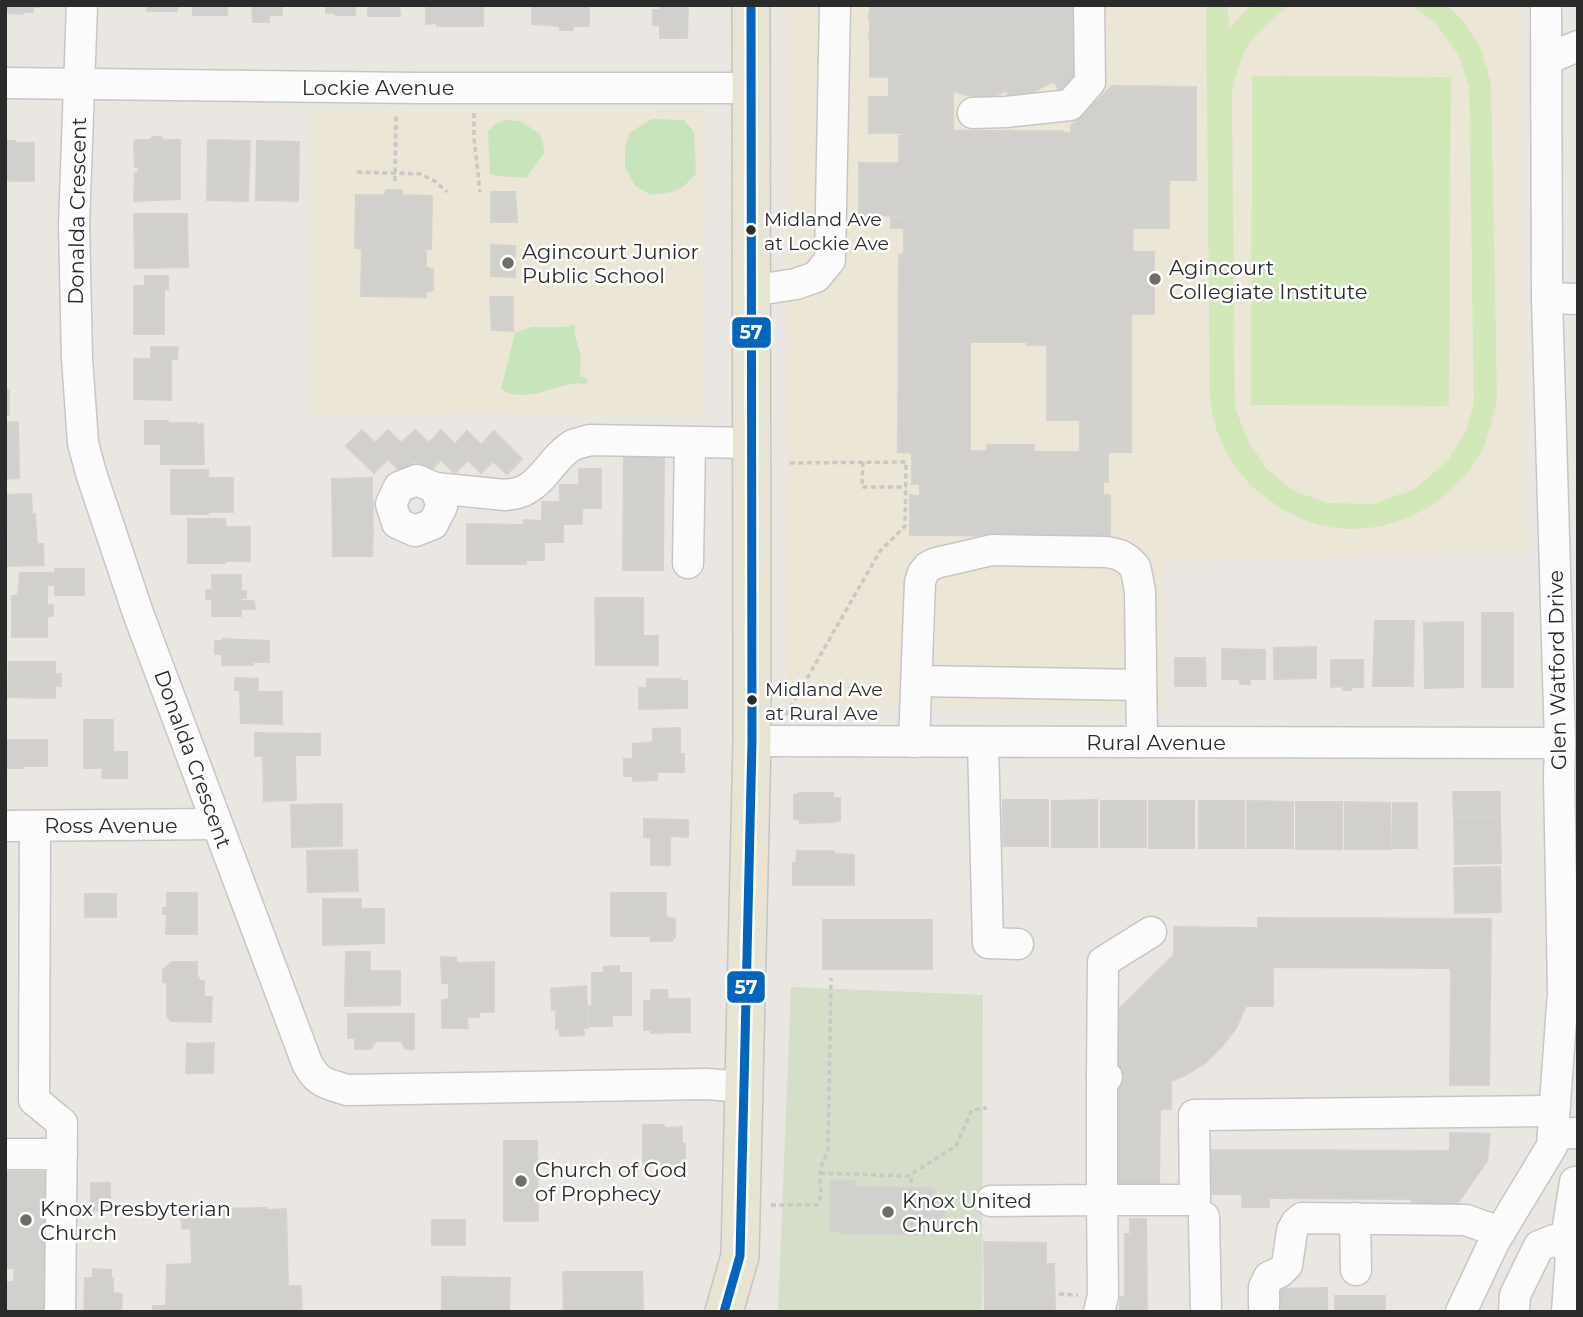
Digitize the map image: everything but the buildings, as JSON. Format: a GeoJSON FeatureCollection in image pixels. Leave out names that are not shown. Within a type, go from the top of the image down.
{"type":"FeatureCollection","features":[{"type":"Feature","properties":{"kind":"main road"},"geometry":{"type":"LineString","coordinates":[[751,5],[752,741],[740,1256],[753,1312]]}},
{"type":"Feature","properties":{"kind":"main road"},"geometry":{"type":"LineString","coordinates":[[724,1312],[740,1256]]}},
{"type":"Feature","properties":{"kind":"street","name":"Donalda Crescent"},"geometry":{"type":"LineString","coordinates":[[82,5],[74,224],[77,358],[83,443],[138,613],[314,1076],[322,1082],[347,1090],[706,1084],[744,1087]]}},
{"type":"Feature","properties":{"kind":"street"},"geometry":{"type":"LineString","coordinates":[[751,291],[796,284],[816,277],[830,260],[835,5]]}},
{"type":"Feature","properties":{"kind":"street"},"geometry":{"type":"LineString","coordinates":[[973,113],[1070,105],[1090,82],[1089,5]]}},
{"type":"Feature","properties":{"kind":"street","name":"Glen Watford Drive"},"geometry":{"type":"LineString","coordinates":[[1461,1312],[1496,1240],[1562,1126],[1560,743],[1547,298],[1546,5]]}},
{"type":"Feature","properties":{"kind":"street"},"geometry":{"type":"LineString","coordinates":[[1547,59],[1578,46]]}},
{"type":"Feature","properties":{"kind":"street","name":"Lockie Avenue"},"geometry":{"type":"LineString","coordinates":[[5,83],[416,88],[751,88]]}},
{"type":"Feature","properties":{"kind":"street"},"geometry":{"type":"LineString","coordinates":[[1547,298],[1578,299]]}},
{"type":"Feature","properties":{"kind":"street"},"geometry":{"type":"LineString","coordinates":[[435,488],[505,495],[527,489],[575,444],[599,440],[752,443]]}},
{"type":"Feature","properties":{"kind":"street"},"geometry":{"type":"LineString","coordinates":[[688,563],[690,442]]}},
{"type":"Feature","properties":{"kind":"street"},"geometry":{"type":"LineString","coordinates":[[914,742],[920,582],[923,573],[936,563],[992,550],[1107,552],[1120,555],[1135,567],[1140,592],[1142,743]]}},
{"type":"Feature","properties":{"kind":"street"},"geometry":{"type":"LineString","coordinates":[[917,681],[1140,685]]}},
{"type":"Feature","properties":{"kind":"street","name":"Rural Avenue"},"geometry":{"type":"LineString","coordinates":[[752,741],[1560,743]]}},
{"type":"Feature","properties":{"kind":"street"},"geometry":{"type":"LineString","coordinates":[[983,742],[988,943],[1018,944]]}},
{"type":"Feature","properties":{"kind":"street","name":"Ross Avenue"},"geometry":{"type":"LineString","coordinates":[[5,826],[216,824]]}},
{"type":"Feature","properties":{"kind":"street"},"geometry":{"type":"LineString","coordinates":[[35,826],[34,1100],[62,1123],[60,1312]]}},
{"type":"Feature","properties":{"kind":"street"},"geometry":{"type":"LineString","coordinates":[[1099,1312],[1103,1296],[1103,962],[1151,932]]}},
{"type":"Feature","properties":{"kind":"street"},"geometry":{"type":"LineString","coordinates":[[991,1200],[1195,1200],[1195,1115],[1562,1126]]}},
{"type":"Feature","properties":{"kind":"street"},"geometry":{"type":"LineString","coordinates":[[5,1154],[62,1154]]}},
{"type":"Feature","properties":{"kind":"street"},"geometry":{"type":"LineString","coordinates":[[1565,1245],[1575,1182]]}},
{"type":"Feature","properties":{"kind":"street"},"geometry":{"type":"LineString","coordinates":[[1204,1217],[1206,1312]]}},
{"type":"Feature","properties":{"kind":"street"},"geometry":{"type":"LineString","coordinates":[[1264,1312],[1264,1287],[1269,1277],[1287,1265],[1292,1231],[1302,1218],[1466,1220],[1530,1264]]}},
{"type":"Feature","properties":{"kind":"street"},"geometry":{"type":"LineString","coordinates":[[1356,1218],[1356,1270]]}},
{"type":"Feature","properties":{"kind":"street"},"geometry":{"type":"LineString","coordinates":[[1514,1312],[1515,1295],[1539,1246],[1554,1240],[1565,1245],[1571,1255],[1567,1312]]}},
{"type":"Feature","properties":{"kind":"path"},"geometry":{"type":"LineString","coordinates":[[395,181],[396,104]]}},
{"type":"Feature","properties":{"kind":"path"},"geometry":{"type":"LineString","coordinates":[[474,104],[474,138],[480,192]]}},
{"type":"Feature","properties":{"kind":"path"},"geometry":{"type":"LineString","coordinates":[[357,172],[421,174],[447,192]]}},
{"type":"Feature","properties":{"kind":"path"},"geometry":{"type":"LineString","coordinates":[[863,462],[862,487],[906,487]]}},
{"type":"Feature","properties":{"kind":"path"},"geometry":{"type":"LineString","coordinates":[[786,716],[880,551],[905,526],[906,487],[906,462],[788,463]]}},
{"type":"Feature","properties":{"kind":"path"},"geometry":{"type":"LineString","coordinates":[[771,1205],[817,1205],[821,1199],[820,1173],[828,1151],[831,978]]}},
{"type":"Feature","properties":{"kind":"path"},"geometry":{"type":"LineString","coordinates":[[820,1173],[908,1176],[956,1146],[972,1110],[987,1108]]}},
{"type":"Feature","properties":{"kind":"path"},"geometry":{"type":"LineString","coordinates":[[911,1183],[912,1174]]}},
{"type":"Feature","properties":{"kind":"shaded area","name":"Agincourt Collegiate Institute"},"geometry":{"type":"Polygon","coordinates":[[[787,5],[1519,5],[1527,552],[1163,562],[1165,712],[786,704],[787,5]]]}},
{"type":"Feature","properties":{"kind":"shaded area","name":"Agincourt Junior Public School"},"geometry":{"type":"Polygon","coordinates":[[[706,110],[702,418],[491,413],[312,415],[312,112],[706,110]]]}},
{"type":"Feature","properties":{"kind":"green space"},"geometry":{"type":"Polygon","coordinates":[[[1206,5],[1228,5],[1229,29],[1251,5],[1290,5],[1250,42],[1232,92],[1235,407],[1247,439],[1267,469],[1294,491],[1328,503],[1373,504],[1415,489],[1448,460],[1466,431],[1474,403],[1469,86],[1458,54],[1436,24],[1412,5],[1447,5],[1465,23],[1482,51],[1491,84],[1497,398],[1486,440],[1474,464],[1454,487],[1431,506],[1405,519],[1377,527],[1349,529],[1320,525],[1293,515],[1249,484],[1232,462],[1218,432],[1210,399],[1206,5]]]}},
{"type":"Feature","properties":{"kind":"green space"},"geometry":{"type":"Polygon","coordinates":[[[1252,76],[1451,77],[1449,406],[1251,405],[1252,76]]]}},
{"type":"Feature","properties":{"kind":"green space"},"geometry":{"type":"Polygon","coordinates":[[[652,119],[684,120],[694,132],[696,174],[683,187],[672,192],[651,195],[635,186],[625,167],[625,148],[629,133],[652,119]]]}},
{"type":"Feature","properties":{"kind":"green space"},"geometry":{"type":"Polygon","coordinates":[[[505,120],[520,121],[540,134],[545,152],[526,178],[490,174],[488,131],[505,120]]]}},
{"type":"Feature","properties":{"kind":"green space"},"geometry":{"type":"Polygon","coordinates":[[[572,324],[576,326],[574,332],[581,356],[580,376],[587,378],[587,384],[565,385],[522,395],[501,389],[515,333],[532,327],[567,327],[572,324]]]}},
{"type":"Feature","properties":{"kind":"green space"},"geometry":{"type":"Polygon","coordinates":[[[791,987],[983,995],[982,1312],[778,1312],[791,987]]]}},
{"type":"Feature","properties":{"kind":"transit line","name":"57"},"geometry":{"type":"LineString","coordinates":[[724,1312],[740,1256],[752,741],[751,5]]}},
{"type":"Feature","properties":{"kind":"place","name":"Midland Ave at Lockie Ave"},"geometry":{"type":"Point","coordinates":[751,230]}},
{"type":"Feature","properties":{"kind":"place","name":"Agincourt Junior Public School"},"geometry":{"type":"Point","coordinates":[508,263]}},
{"type":"Feature","properties":{"kind":"place","name":"Agincourt Collegiate Institute"},"geometry":{"type":"Point","coordinates":[1155,279]}},
{"type":"Feature","properties":{"kind":"place","name":"Midland Ave at Rural Ave"},"geometry":{"type":"Point","coordinates":[752,700]}},
{"type":"Feature","properties":{"kind":"place","name":"Church of God of Prophecy"},"geometry":{"type":"Point","coordinates":[521,1181]}},
{"type":"Feature","properties":{"kind":"place","name":"Knox United Church"},"geometry":{"type":"Point","coordinates":[888,1212]}},
{"type":"Feature","properties":{"kind":"place","name":"Knox Presbyterian Church"},"geometry":{"type":"Point","coordinates":[26,1220]}}]}
